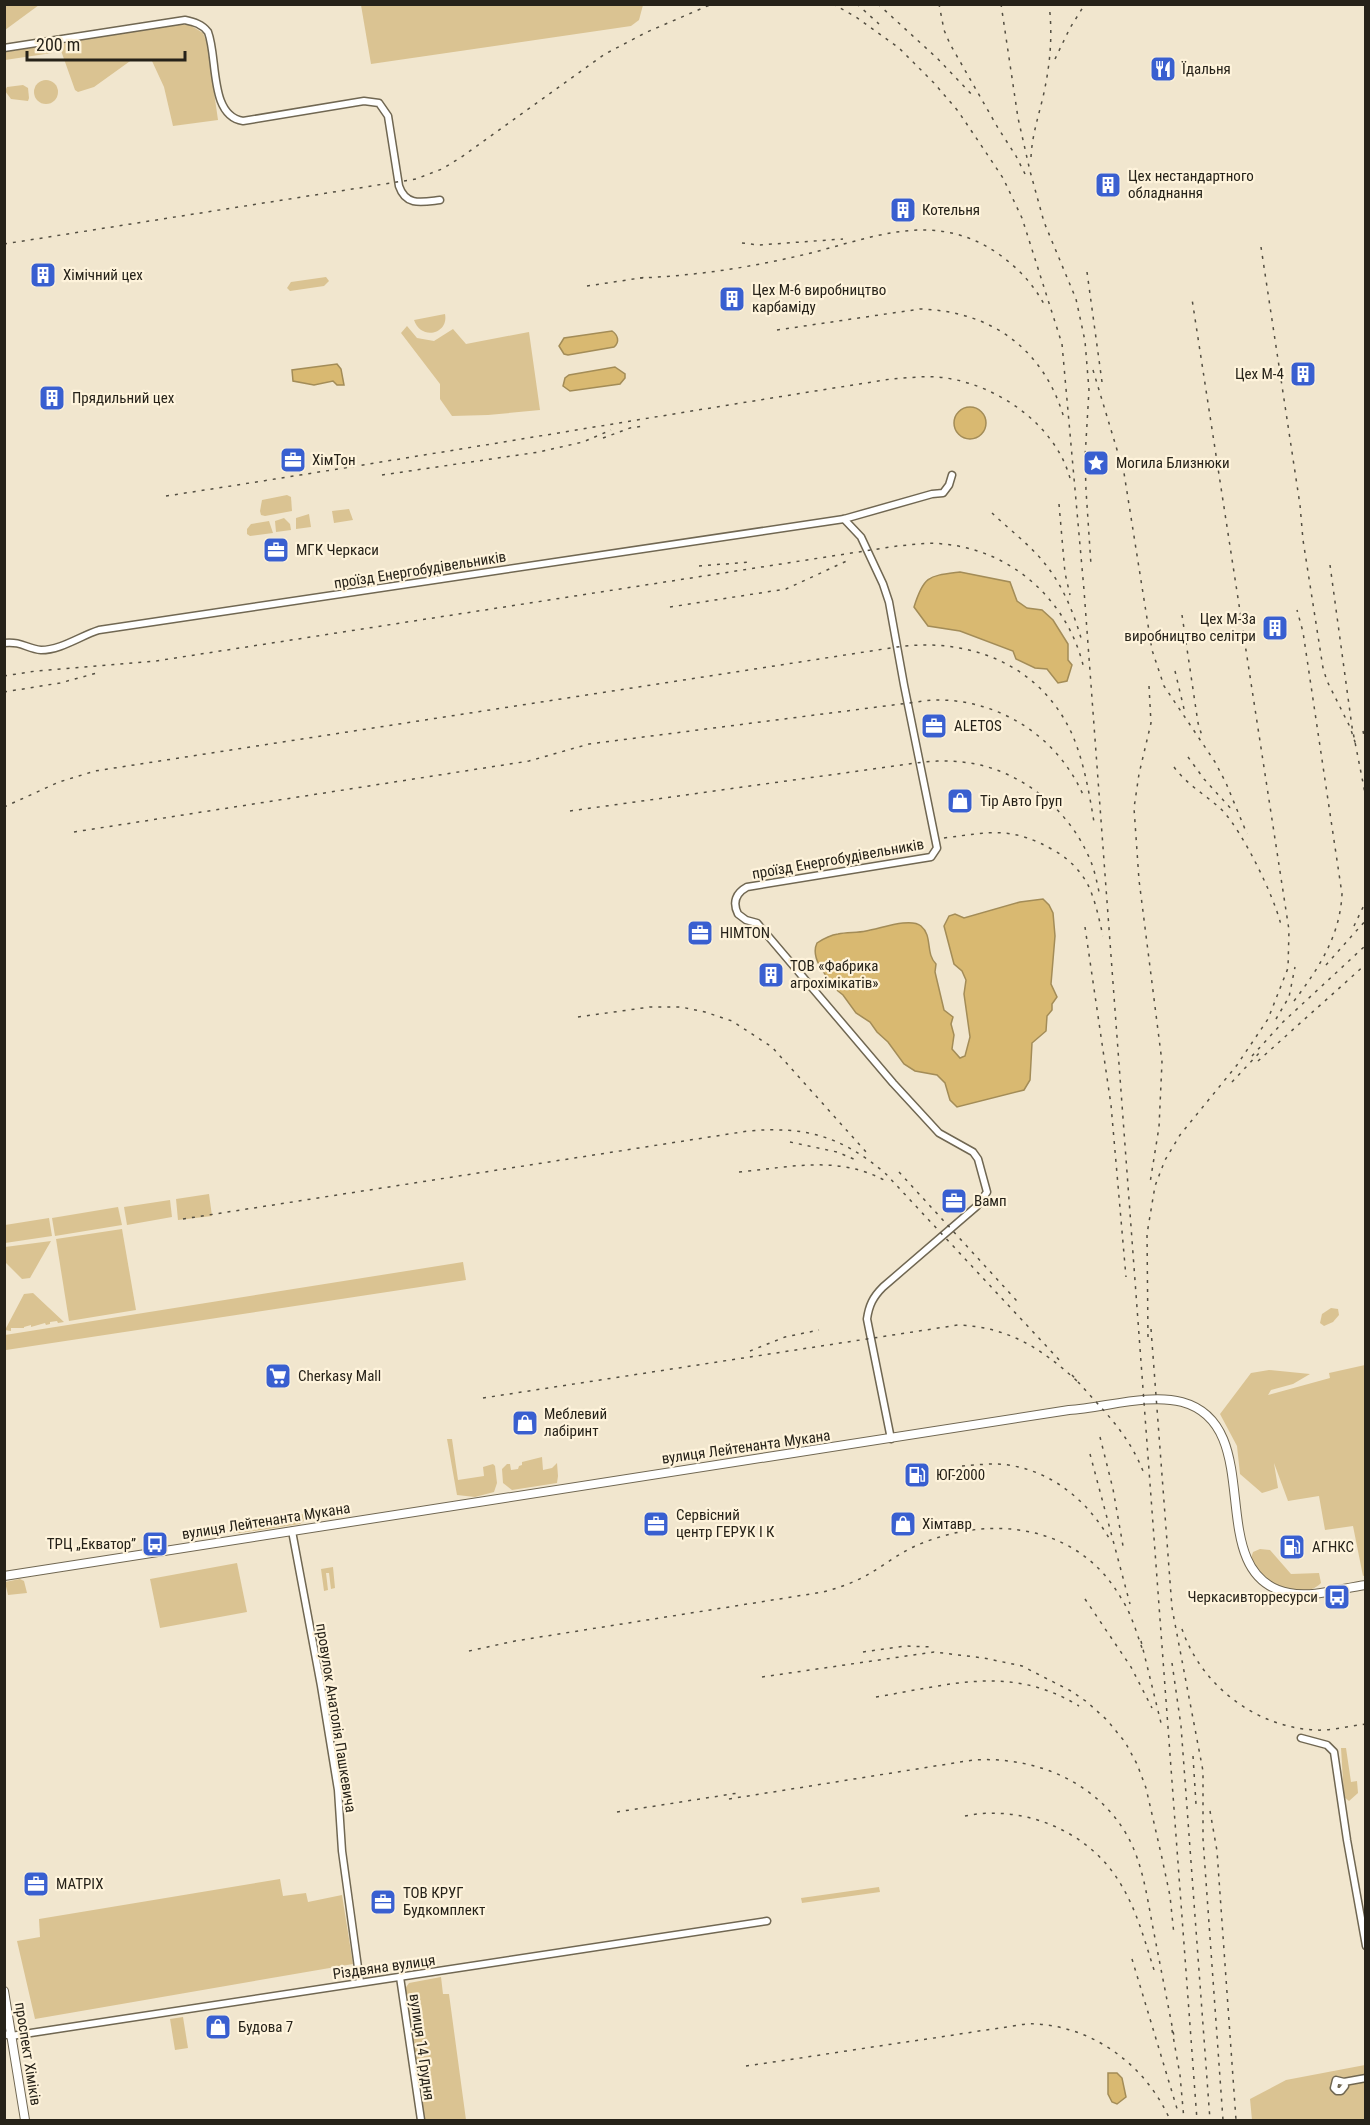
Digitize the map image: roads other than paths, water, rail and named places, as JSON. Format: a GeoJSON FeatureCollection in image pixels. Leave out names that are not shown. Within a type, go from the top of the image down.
{"type":"FeatureCollection","features":[{"type":"Feature","properties":{"kind":"main road","name":"вулиця Лейтенанта Мукана"},"geometry":{"type":"LineString","coordinates":[[4,1576],[1069,1410],[1152,1400],[1183,1402],[1206,1414],[1216,1423],[1227,1449],[1242,1543],[1248,1560],[1258,1576],[1277,1589],[1295,1594],[1365,1584]]}},
{"type":"Feature","properties":{"kind":"main road","name":"проспект Хіміків"},"geometry":{"type":"LineString","coordinates":[[4,1991],[8,2035],[25,2121]]}},
{"type":"Feature","properties":{"kind":"street"},"geometry":{"type":"LineString","coordinates":[[4,48],[185,20],[193,21],[208,32],[221,105],[231,117],[243,121],[364,101],[379,103],[388,116],[399,186],[404,196],[416,203],[440,200]]}},
{"type":"Feature","properties":{"kind":"street","name":"проїзд Енергобудівельників"},"geometry":{"type":"LineString","coordinates":[[4,643],[22,643],[38,650],[52,649],[99,630],[844,519],[942,493],[949,486],[952,475]]}},
{"type":"Feature","properties":{"kind":"street","name":"проїзд Енергобудівельників"},"geometry":{"type":"LineString","coordinates":[[844,519],[861,537],[889,602],[937,848],[931,857],[747,887],[739,892],[735,899],[738,914],[746,920],[757,923],[893,1083],[939,1133],[973,1152],[978,1159],[986,1184],[987,1192],[977,1206],[883,1287],[869,1306],[867,1319],[891,1439]]}},
{"type":"Feature","properties":{"kind":"street","name":"провулок Анатолія Пашкевича"},"geometry":{"type":"LineString","coordinates":[[292,1531],[338,1790],[342,1851],[360,1982]]}},
{"type":"Feature","properties":{"kind":"street"},"geometry":{"type":"LineString","coordinates":[[1301,1738],[1327,1745],[1334,1752],[1365,1946]]}},
{"type":"Feature","properties":{"kind":"street","name":"Різдвяна вулиця"},"geometry":{"type":"LineString","coordinates":[[8,2035],[767,1921]]}},
{"type":"Feature","properties":{"kind":"street","name":"вулиця 14 Грудня"},"geometry":{"type":"LineString","coordinates":[[400,1977],[421,2121]]}},
{"type":"Feature","properties":{"kind":"street"},"geometry":{"type":"LineString","coordinates":[[1344,2082],[1365,2078]]}},
{"type":"Feature","properties":{"kind":"railway"},"geometry":{"type":"LineString","coordinates":[[4,244],[416,179],[442,169],[463,156],[605,54],[647,32],[712,4]]}},
{"type":"Feature","properties":{"kind":"railway"},"geometry":{"type":"LineString","coordinates":[[833,4],[856,17],[899,48],[958,111],[1003,178],[1022,218],[1062,344],[1084,590],[1197,2120]]}},
{"type":"Feature","properties":{"kind":"railway"},"geometry":{"type":"LineString","coordinates":[[857,4],[879,24]]}},
{"type":"Feature","properties":{"kind":"railway"},"geometry":{"type":"LineString","coordinates":[[878,4],[938,59],[974,97]]}},
{"type":"Feature","properties":{"kind":"railway"},"geometry":{"type":"LineString","coordinates":[[939,4],[944,30],[950,44],[1025,174]]}},
{"type":"Feature","properties":{"kind":"railway"},"geometry":{"type":"LineString","coordinates":[[1001,4],[1018,118],[1030,171],[1044,222],[1076,299],[1085,341],[1089,390],[1085,458],[1091,565]]}},
{"type":"Feature","properties":{"kind":"railway"},"geometry":{"type":"LineString","coordinates":[[1031,157],[1049,62],[1051,39],[1049,4]]}},
{"type":"Feature","properties":{"kind":"railway"},"geometry":{"type":"LineString","coordinates":[[1055,59],[1085,4]]}},
{"type":"Feature","properties":{"kind":"railway"},"geometry":{"type":"LineString","coordinates":[[640,278],[696,274],[752,265],[816,252],[870,237],[922,230],[948,232],[974,240],[1000,255],[1026,278],[1045,306]]}},
{"type":"Feature","properties":{"kind":"railway"},"geometry":{"type":"LineString","coordinates":[[742,243],[759,245],[843,239]]}},
{"type":"Feature","properties":{"kind":"railway"},"geometry":{"type":"LineString","coordinates":[[1261,247],[1323,668],[1356,745]]}},
{"type":"Feature","properties":{"kind":"railway"},"geometry":{"type":"LineString","coordinates":[[1087,272],[1102,382]]}},
{"type":"Feature","properties":{"kind":"railway"},"geometry":{"type":"LineString","coordinates":[[587,286],[647,277]]}},
{"type":"Feature","properties":{"kind":"railway"},"geometry":{"type":"LineString","coordinates":[[1148,1337],[1147,1234],[1155,1186],[1165,1160],[1180,1135],[1237,1065],[1268,1019],[1288,968],[1289,930],[1192,299]]}},
{"type":"Feature","properties":{"kind":"railway"},"geometry":{"type":"LineString","coordinates":[[777,330],[920,309],[946,311],[970,317],[1011,338],[1028,354],[1043,372],[1064,418]]}},
{"type":"Feature","properties":{"kind":"railway"},"geometry":{"type":"LineString","coordinates":[[1093,370],[1124,473],[1152,650],[1164,686],[1215,762],[1247,834]]}},
{"type":"Feature","properties":{"kind":"railway"},"geometry":{"type":"LineString","coordinates":[[166,496],[891,379],[925,377],[946,378],[986,390],[1024,412],[1054,444],[1071,482]]}},
{"type":"Feature","properties":{"kind":"railway"},"geometry":{"type":"LineString","coordinates":[[603,438],[630,428],[643,426]]}},
{"type":"Feature","properties":{"kind":"railway"},"geometry":{"type":"LineString","coordinates":[[382,475],[539,452],[583,442],[611,430]]}},
{"type":"Feature","properties":{"kind":"railway"},"geometry":{"type":"LineString","coordinates":[[1059,504],[1065,573],[1070,595]]}},
{"type":"Feature","properties":{"kind":"railway"},"geometry":{"type":"LineString","coordinates":[[992,513],[1049,569],[1068,602],[1081,638]]}},
{"type":"Feature","properties":{"kind":"railway"},"geometry":{"type":"LineString","coordinates":[[4,676],[36,671],[156,661],[897,546],[932,543],[969,548],[992,557],[1014,569],[1034,584],[1065,622],[1077,645],[1084,669]]}},
{"type":"Feature","properties":{"kind":"railway"},"geometry":{"type":"LineString","coordinates":[[670,607],[786,589],[851,559]]}},
{"type":"Feature","properties":{"kind":"railway"},"geometry":{"type":"LineString","coordinates":[[699,566],[750,562]]}},
{"type":"Feature","properties":{"kind":"railway"},"geometry":{"type":"LineString","coordinates":[[1330,565],[1352,727],[1366,798]]}},
{"type":"Feature","properties":{"kind":"railway"},"geometry":{"type":"LineString","coordinates":[[1294,1001],[1320,964],[1333,938],[1342,894],[1303,632],[1297,610]]}},
{"type":"Feature","properties":{"kind":"railway"},"geometry":{"type":"LineString","coordinates":[[1182,615],[1198,723],[1202,736]]}},
{"type":"Feature","properties":{"kind":"railway"},"geometry":{"type":"LineString","coordinates":[[4,807],[59,782],[95,771],[897,647],[924,645],[976,652],[1000,660],[1022,673],[1041,689],[1058,710],[1072,734],[1083,766],[1094,822]]}},
{"type":"Feature","properties":{"kind":"railway"},"geometry":{"type":"LineString","coordinates":[[1175,671],[1184,709]]}},
{"type":"Feature","properties":{"kind":"railway"},"geometry":{"type":"LineString","coordinates":[[4,692],[60,683],[97,673]]}},
{"type":"Feature","properties":{"kind":"railway"},"geometry":{"type":"LineString","coordinates":[[1149,686],[1151,723],[1134,808],[1139,880],[1162,1062],[1159,1127],[1150,1183]]}},
{"type":"Feature","properties":{"kind":"railway"},"geometry":{"type":"LineString","coordinates":[[74,832],[529,761],[589,744],[932,700],[956,701],[980,706],[1023,725],[1059,756],[1073,775],[1084,797]]}},
{"type":"Feature","properties":{"kind":"railway"},"geometry":{"type":"LineString","coordinates":[[1363,731],[1366,745]]}},
{"type":"Feature","properties":{"kind":"railway"},"geometry":{"type":"LineString","coordinates":[[1188,757],[1204,779],[1234,812]]}},
{"type":"Feature","properties":{"kind":"railway"},"geometry":{"type":"LineString","coordinates":[[570,811],[916,763],[951,761],[982,765],[1019,780],[1052,804],[1066,819],[1087,853],[1100,897]]}},
{"type":"Feature","properties":{"kind":"railway"},"geometry":{"type":"LineString","coordinates":[[1174,767],[1191,785],[1222,810],[1239,833],[1257,865],[1281,925]]}},
{"type":"Feature","properties":{"kind":"railway"},"geometry":{"type":"LineString","coordinates":[[944,838],[988,833],[1013,834],[1055,851],[1075,866],[1086,881],[1103,936]]}},
{"type":"Feature","properties":{"kind":"railway"},"geometry":{"type":"LineString","coordinates":[[1354,926],[1366,901]]}},
{"type":"Feature","properties":{"kind":"railway"},"geometry":{"type":"LineString","coordinates":[[1326,965],[1366,920]]}},
{"type":"Feature","properties":{"kind":"railway"},"geometry":{"type":"LineString","coordinates":[[1085,927],[1111,1105],[1126,1277]]}},
{"type":"Feature","properties":{"kind":"railway"},"geometry":{"type":"LineString","coordinates":[[1252,1056],[1283,1022],[1366,945]]}},
{"type":"Feature","properties":{"kind":"railway"},"geometry":{"type":"LineString","coordinates":[[1258,1061],[1366,964]]}},
{"type":"Feature","properties":{"kind":"railway"},"geometry":{"type":"LineString","coordinates":[[1276,1019],[1289,997],[1295,967]]}},
{"type":"Feature","properties":{"kind":"railway"},"geometry":{"type":"LineString","coordinates":[[578,1017],[650,1007],[681,1007],[732,1021],[772,1047],[867,1153]]}},
{"type":"Feature","properties":{"kind":"railway"},"geometry":{"type":"LineString","coordinates":[[1232,1082],[1261,1051]]}},
{"type":"Feature","properties":{"kind":"railway"},"geometry":{"type":"LineString","coordinates":[[183,1219],[748,1131],[805,1132],[821,1136],[853,1150],[885,1173],[1063,1364]]}},
{"type":"Feature","properties":{"kind":"railway"},"geometry":{"type":"LineString","coordinates":[[790,1142],[837,1152],[856,1160]]}},
{"type":"Feature","properties":{"kind":"railway"},"geometry":{"type":"LineString","coordinates":[[739,1172],[832,1165],[868,1173],[886,1181]]}},
{"type":"Feature","properties":{"kind":"railway"},"geometry":{"type":"LineString","coordinates":[[899,1172],[1017,1301]]}},
{"type":"Feature","properties":{"kind":"railway"},"geometry":{"type":"LineString","coordinates":[[483,1398],[958,1325],[993,1330],[1023,1341],[1037,1349],[1077,1381]]}},
{"type":"Feature","properties":{"kind":"railway"},"geometry":{"type":"LineString","coordinates":[[1151,1329],[1172,1608],[1203,1771],[1203,1839],[1223,2120]]}},
{"type":"Feature","properties":{"kind":"railway"},"geometry":{"type":"LineString","coordinates":[[750,1351],[785,1337],[819,1330]]}},
{"type":"Feature","properties":{"kind":"railway"},"geometry":{"type":"LineString","coordinates":[[1072,1375],[1122,1433],[1131,1446],[1145,1476]]}},
{"type":"Feature","properties":{"kind":"railway"},"geometry":{"type":"LineString","coordinates":[[1100,1437],[1113,1489],[1123,1546]]}},
{"type":"Feature","properties":{"kind":"railway"},"geometry":{"type":"LineString","coordinates":[[1090,1454],[1130,1604]]}},
{"type":"Feature","properties":{"kind":"railway"},"geometry":{"type":"LineString","coordinates":[[962,1466],[1008,1465],[1043,1476],[1057,1483],[1081,1502],[1109,1538]]}},
{"type":"Feature","properties":{"kind":"railway"},"geometry":{"type":"LineString","coordinates":[[469,1651],[515,1641],[823,1592],[864,1577],[920,1544],[948,1535],[976,1530],[1005,1529],[1032,1532],[1058,1541],[1082,1555],[1103,1573],[1121,1598],[1142,1648]]}},
{"type":"Feature","properties":{"kind":"railway"},"geometry":{"type":"LineString","coordinates":[[1085,1599],[1131,1667],[1152,1708]]}},
{"type":"Feature","properties":{"kind":"railway"},"geometry":{"type":"LineString","coordinates":[[1182,1629],[1202,1668],[1233,1699],[1252,1711],[1272,1721],[1315,1730],[1366,1724]]}},
{"type":"Feature","properties":{"kind":"railway"},"geometry":{"type":"LineString","coordinates":[[1141,1641],[1161,1723]]}},
{"type":"Feature","properties":{"kind":"railway"},"geometry":{"type":"LineString","coordinates":[[863,1652],[905,1646],[932,1647]]}},
{"type":"Feature","properties":{"kind":"railway"},"geometry":{"type":"LineString","coordinates":[[762,1677],[934,1652],[984,1658],[1022,1666],[1071,1691],[1107,1720],[1125,1742],[1137,1764],[1146,1788],[1162,1858],[1170,1896],[1174,1935]]}},
{"type":"Feature","properties":{"kind":"railway"},"geometry":{"type":"LineString","coordinates":[[1172,1663],[1181,1726],[1210,2120]]}},
{"type":"Feature","properties":{"kind":"railway"},"geometry":{"type":"LineString","coordinates":[[876,1697],[979,1681],[1004,1682],[1029,1685],[1054,1693],[1079,1706]]}},
{"type":"Feature","properties":{"kind":"railway"},"geometry":{"type":"LineString","coordinates":[[1193,1756],[1196,1804]]}},
{"type":"Feature","properties":{"kind":"railway"},"geometry":{"type":"LineString","coordinates":[[729,1799],[973,1760],[1019,1762],[1062,1776],[1081,1787],[1115,1817],[1133,1848],[1141,1870],[1174,2036]]}},
{"type":"Feature","properties":{"kind":"railway"},"geometry":{"type":"LineString","coordinates":[[617,1812],[738,1793]]}},
{"type":"Feature","properties":{"kind":"railway"},"geometry":{"type":"LineString","coordinates":[[1210,1811],[1217,1851],[1236,2120]]}},
{"type":"Feature","properties":{"kind":"railway"},"geometry":{"type":"LineString","coordinates":[[965,1816],[987,1813],[1031,1818],[1073,1836],[1091,1849],[1107,1865],[1126,1893],[1140,1926],[1155,1973]]}},
{"type":"Feature","properties":{"kind":"railway"},"geometry":{"type":"LineString","coordinates":[[1132,1959],[1178,2112]]}},
{"type":"Feature","properties":{"kind":"railway"},"geometry":{"type":"LineString","coordinates":[[746,2066],[1036,2024],[1079,2033],[1116,2053],[1148,2083],[1170,2120]]}},
{"type":"Feature","properties":{"kind":"railway"},"geometry":{"type":"LineString","coordinates":[[1172,2030],[1180,2075],[1184,2120]]}},
{"type":"Feature","properties":{"kind":"place","name":"Їдальня"},"geometry":{"type":"Point","coordinates":[1163,69]}},
{"type":"Feature","properties":{"kind":"place","name":"Цех нестандартного обладнання"},"geometry":{"type":"Point","coordinates":[1108,185]}},
{"type":"Feature","properties":{"kind":"place","name":"Котельня"},"geometry":{"type":"Point","coordinates":[903,210]}},
{"type":"Feature","properties":{"kind":"place","name":"Хімічний цех"},"geometry":{"type":"Point","coordinates":[43,275]}},
{"type":"Feature","properties":{"kind":"place","name":"Цех М-6 виробництво карбаміду"},"geometry":{"type":"Point","coordinates":[732,299]}},
{"type":"Feature","properties":{"kind":"place","name":"Цех М-4"},"geometry":{"type":"Point","coordinates":[1303,374]}},
{"type":"Feature","properties":{"kind":"place","name":"Прядильний цех"},"geometry":{"type":"Point","coordinates":[52,398]}},
{"type":"Feature","properties":{"kind":"place","name":"ХімТон"},"geometry":{"type":"Point","coordinates":[293,460]}},
{"type":"Feature","properties":{"kind":"place","name":"Могила Близнюки"},"geometry":{"type":"Point","coordinates":[1096,463]}},
{"type":"Feature","properties":{"kind":"place","name":"МГК Черкаси"},"geometry":{"type":"Point","coordinates":[276,550]}},
{"type":"Feature","properties":{"kind":"place","name":"Цех М-3а виробництво селітри"},"geometry":{"type":"Point","coordinates":[1275,628]}},
{"type":"Feature","properties":{"kind":"place","name":"ALETOS"},"geometry":{"type":"Point","coordinates":[934,726]}},
{"type":"Feature","properties":{"kind":"place","name":"Тір Авто Груп"},"geometry":{"type":"Point","coordinates":[960,801]}},
{"type":"Feature","properties":{"kind":"place","name":"HIMTON"},"geometry":{"type":"Point","coordinates":[700,933]}},
{"type":"Feature","properties":{"kind":"place","name":"ТОВ «Фабрика агрохімікатів»"},"geometry":{"type":"Point","coordinates":[771,975]}},
{"type":"Feature","properties":{"kind":"place","name":"Вамп"},"geometry":{"type":"Point","coordinates":[954,1201]}},
{"type":"Feature","properties":{"kind":"place","name":"Cherkasy Mall"},"geometry":{"type":"Point","coordinates":[278,1376]}},
{"type":"Feature","properties":{"kind":"place","name":"Меблевий лабіринт"},"geometry":{"type":"Point","coordinates":[525,1423]}},
{"type":"Feature","properties":{"kind":"place","name":"ЮГ-2000"},"geometry":{"type":"Point","coordinates":[917,1475]}},
{"type":"Feature","properties":{"kind":"place","name":"Сервісний центр ГЕРУК І К"},"geometry":{"type":"Point","coordinates":[656,1524]}},
{"type":"Feature","properties":{"kind":"place","name":"Хімтавр"},"geometry":{"type":"Point","coordinates":[903,1524]}},
{"type":"Feature","properties":{"kind":"place","name":"ТРЦ „Екватор”"},"geometry":{"type":"Point","coordinates":[155,1544]}},
{"type":"Feature","properties":{"kind":"place","name":"АГНКС"},"geometry":{"type":"Point","coordinates":[1292,1547]}},
{"type":"Feature","properties":{"kind":"place","name":"Черкасивторресурси"},"geometry":{"type":"Point","coordinates":[1337,1597]}},
{"type":"Feature","properties":{"kind":"place","name":"МАТРІХ"},"geometry":{"type":"Point","coordinates":[36,1884]}},
{"type":"Feature","properties":{"kind":"place","name":"ТОВ КРУГ Будкомплект"},"geometry":{"type":"Point","coordinates":[383,1902]}},
{"type":"Feature","properties":{"kind":"place","name":"Будова 7"},"geometry":{"type":"Point","coordinates":[218,2027]}}]}
